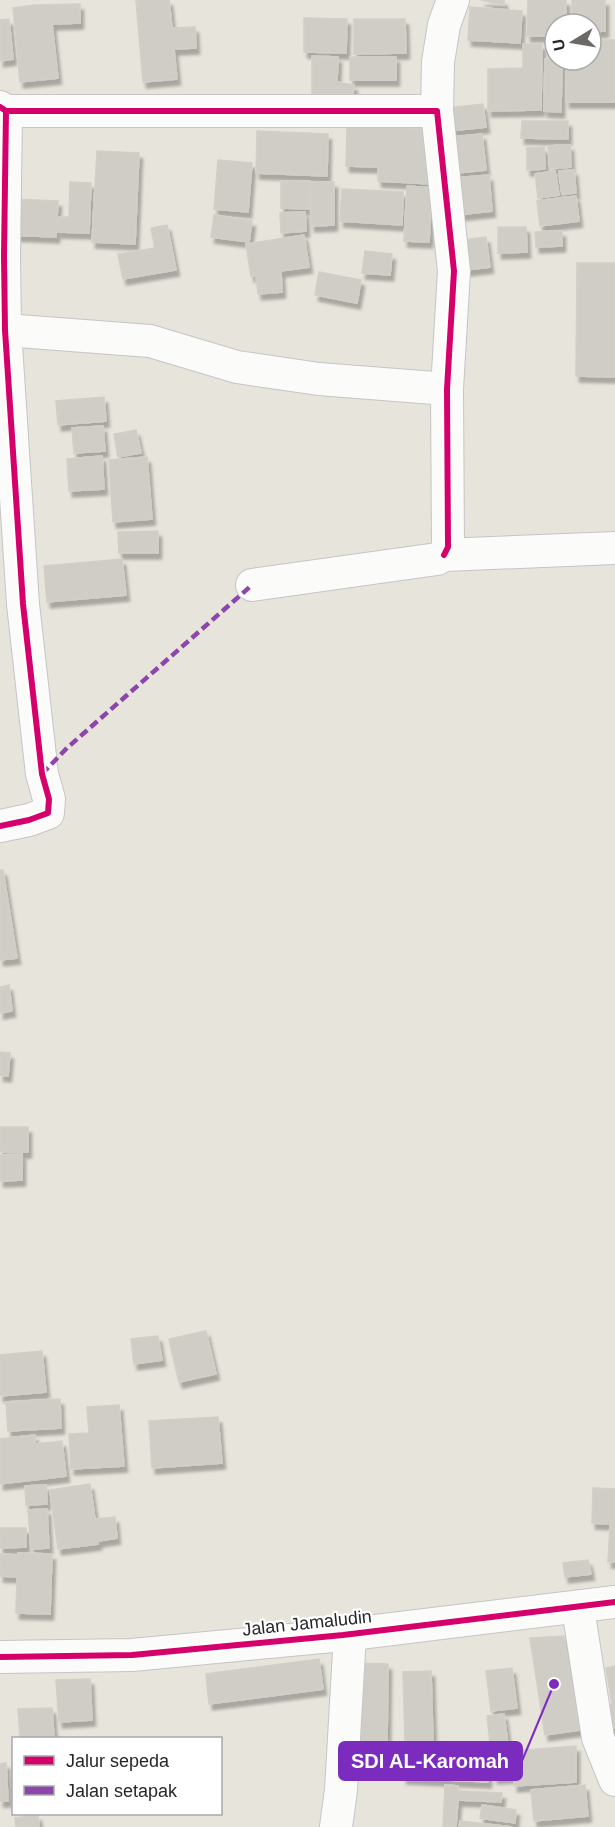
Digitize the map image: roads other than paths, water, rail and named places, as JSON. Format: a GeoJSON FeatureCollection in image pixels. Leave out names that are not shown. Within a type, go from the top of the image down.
{"type":"FeatureCollection","features":[{"type":"Feature","properties":{"kind":"street"},"geometry":{"type":"LineString","coordinates":[[444,555],[448,547],[447,389],[454,271],[437,111],[438,62],[444,25],[453,0]]}},
{"type":"Feature","properties":{"kind":"street"},"geometry":{"type":"LineString","coordinates":[[0,826],[48,813],[50,799],[42,774],[23,604],[5,330],[3,109],[437,111]]}},
{"type":"Feature","properties":{"kind":"street"},"geometry":{"type":"LineString","coordinates":[[5,330],[150,340],[237,367],[320,379],[447,389]]}},
{"type":"Feature","properties":{"kind":"street"},"geometry":{"type":"LineString","coordinates":[[252,585],[437,559],[444,555],[588,551],[615,548]]}},
{"type":"Feature","properties":{"kind":"street","name":"Jalan Jamaludin"},"geometry":{"type":"LineString","coordinates":[[0,1658],[132,1655],[350,1634],[615,1602]]}},
{"type":"Feature","properties":{"kind":"street"},"geometry":{"type":"LineString","coordinates":[[578,1608],[598,1738],[615,1780]]}},
{"type":"Feature","properties":{"kind":"street"},"geometry":{"type":"LineString","coordinates":[[336,1827],[341,1790],[350,1634]]}},
{"type":"Feature","properties":{"kind":"place","name":"SDI AL-Karomah"},"geometry":{"type":"Point","coordinates":[554,1684]}}]}
